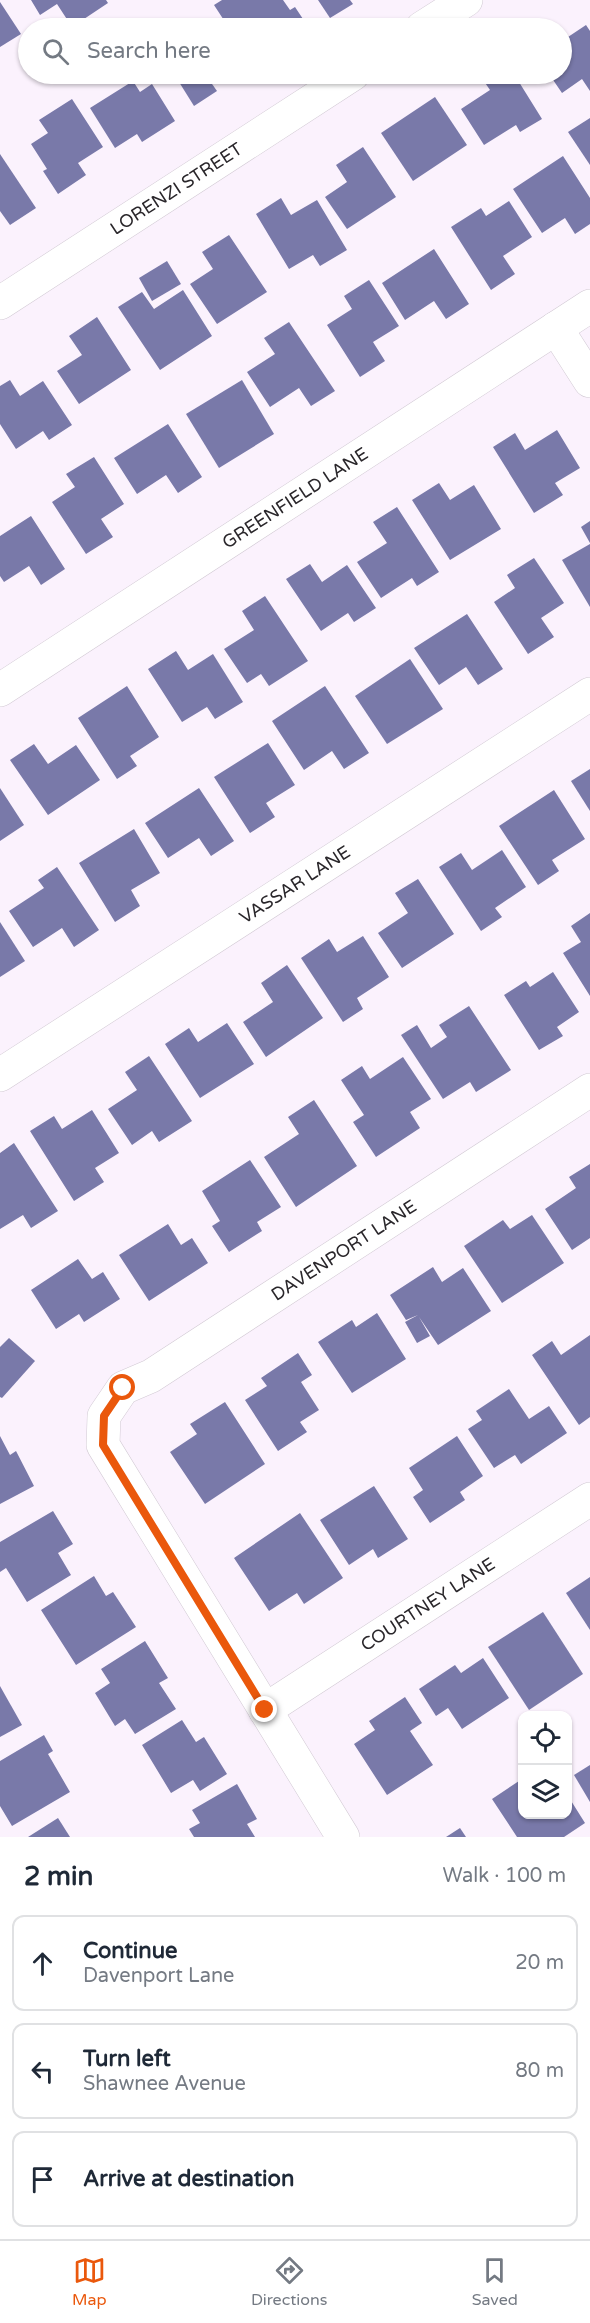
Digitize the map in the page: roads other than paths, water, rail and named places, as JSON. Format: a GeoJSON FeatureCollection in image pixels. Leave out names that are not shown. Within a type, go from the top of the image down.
{"type":"FeatureCollection","features":[{"type":"Feature","properties":{"kind":"street"},"geometry":{"type":"LineString","coordinates":[[438,18],[466,0]]}},
{"type":"Feature","properties":{"kind":"street","name":"LORENZI STREET"},"geometry":{"type":"LineString","coordinates":[[0,303],[338,84]]}},
{"type":"Feature","properties":{"kind":"street","name":"GREENFIELD LANE"},"geometry":{"type":"LineString","coordinates":[[0,690],[590,306]]}},
{"type":"Feature","properties":{"kind":"street"},"geometry":{"type":"LineString","coordinates":[[556,328],[590,381]]}},
{"type":"Feature","properties":{"kind":"street","name":"VASSAR LANE"},"geometry":{"type":"LineString","coordinates":[[0,1075],[590,694]]}},
{"type":"Feature","properties":{"kind":"street","name":"DAVENPORT LANE"},"geometry":{"type":"LineString","coordinates":[[265,1710],[103,1445],[104,1416],[123,1388],[151,1376],[590,1090]]}},
{"type":"Feature","properties":{"kind":"street","name":"COURTNEY LANE"},"geometry":{"type":"LineString","coordinates":[[265,1710],[590,1498]]}},
{"type":"Feature","properties":{"kind":"street"},"geometry":{"type":"LineString","coordinates":[[265,1710],[343,1837]]}}]}
